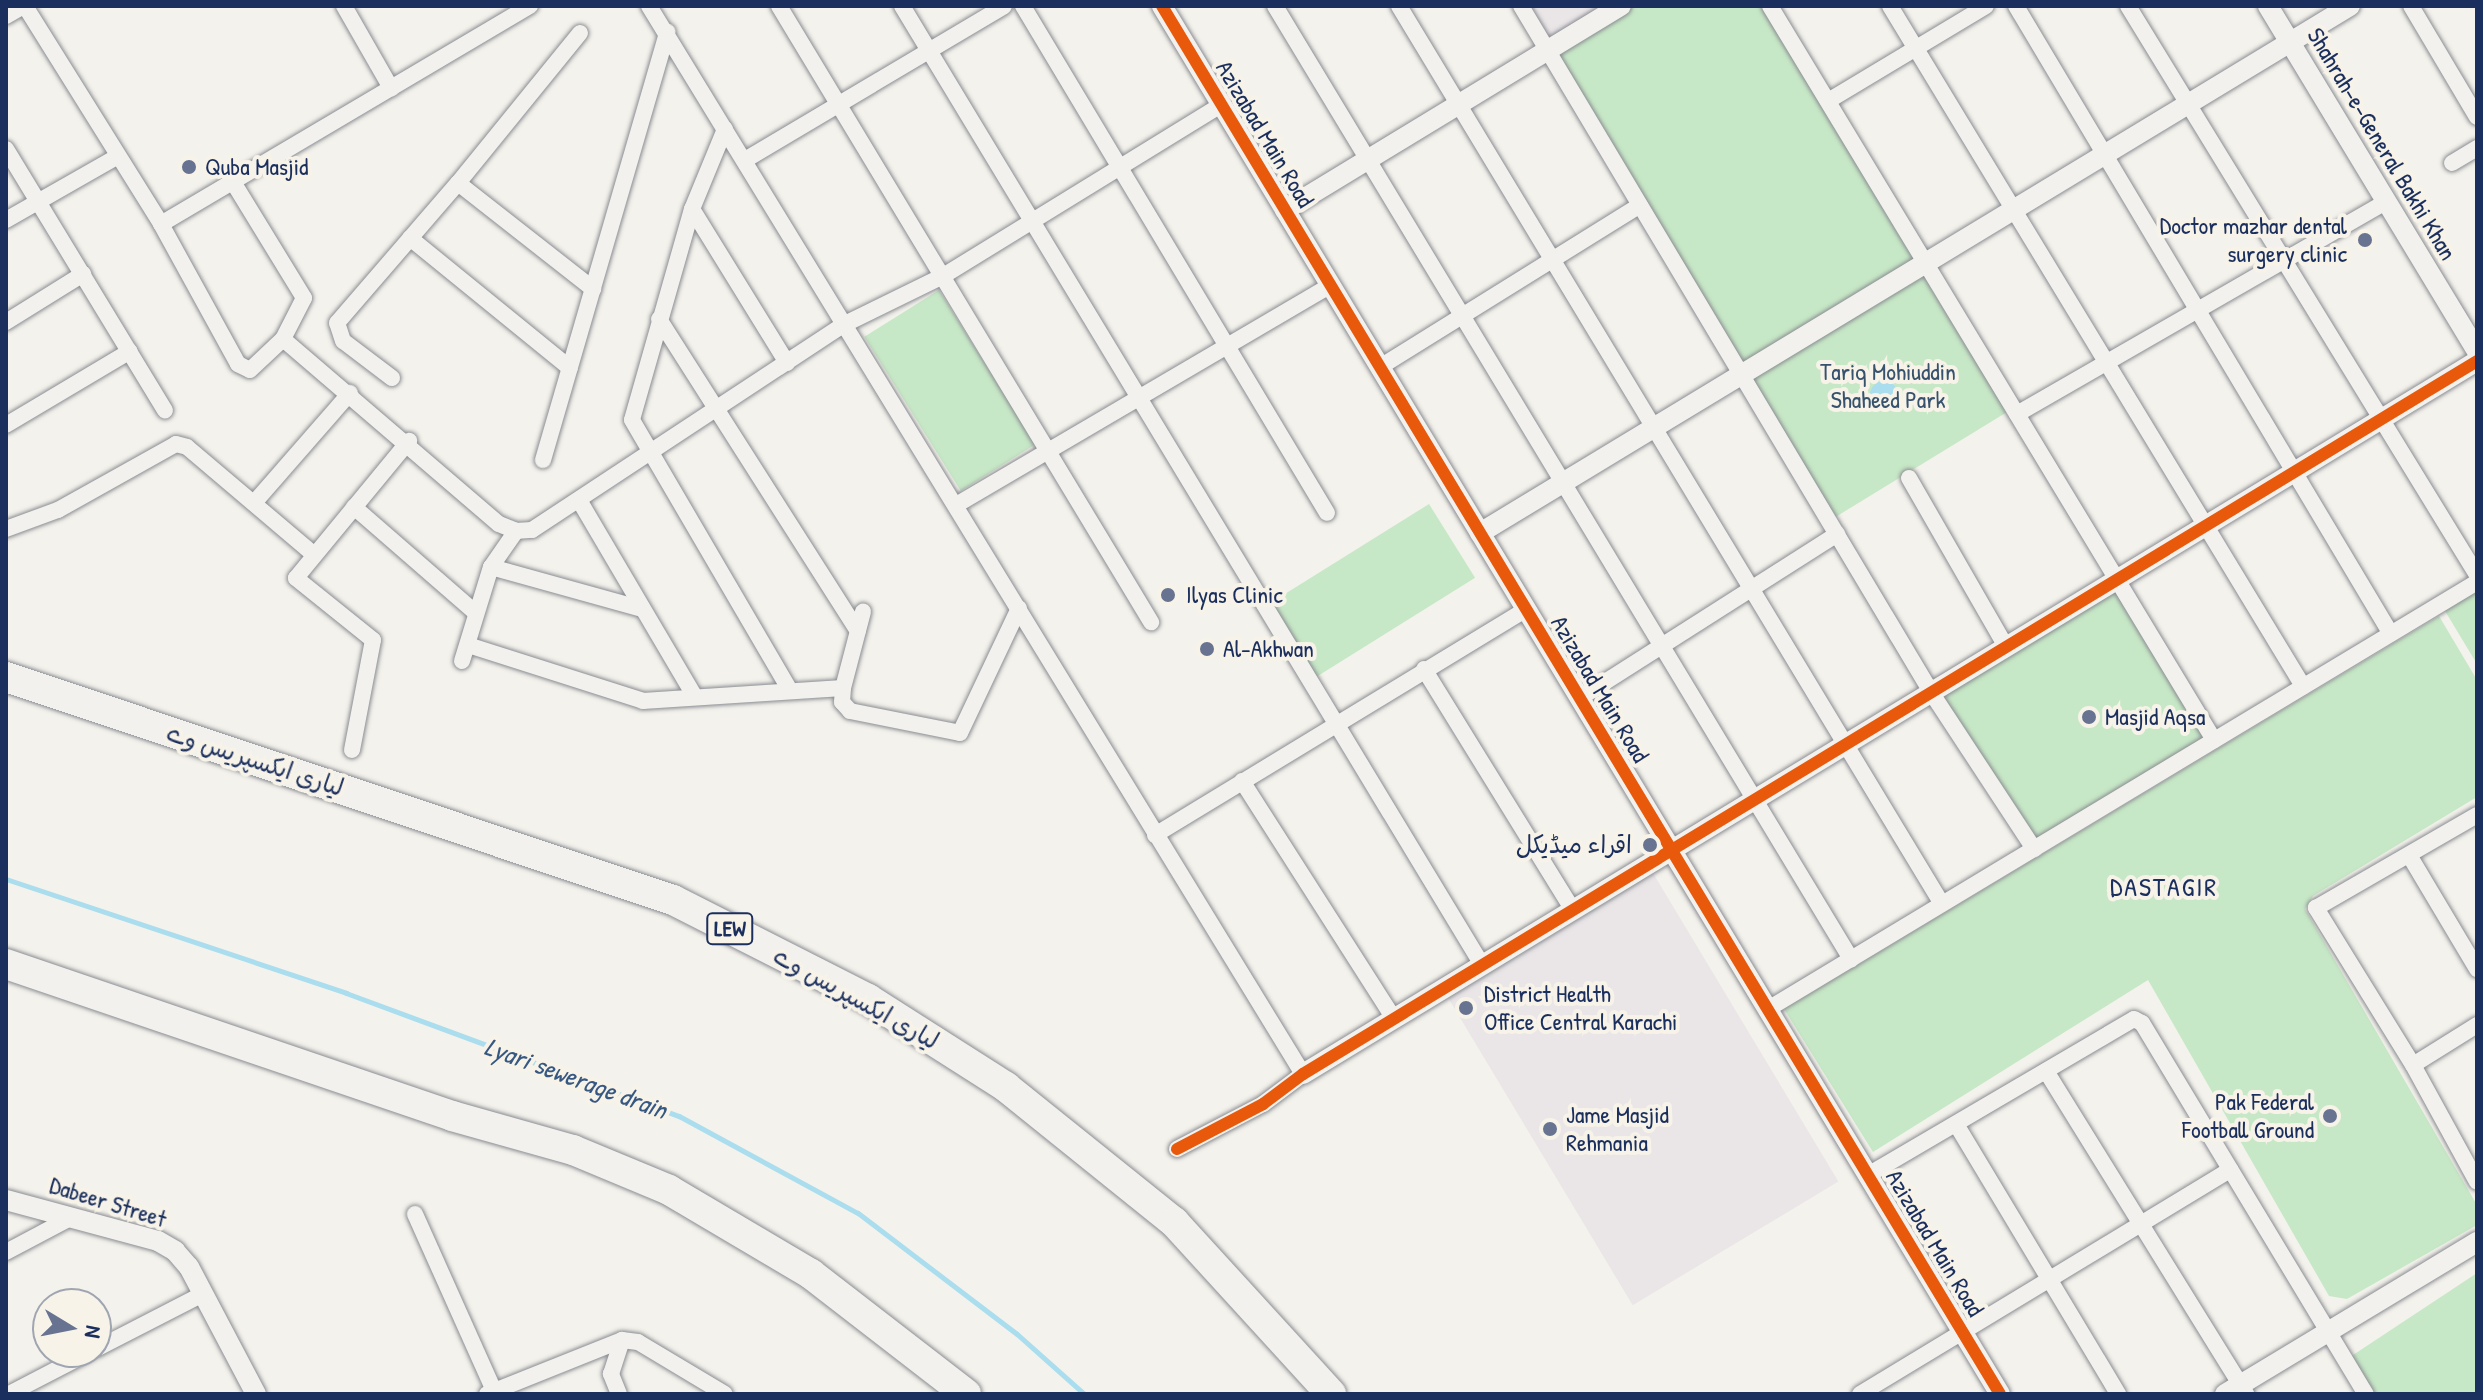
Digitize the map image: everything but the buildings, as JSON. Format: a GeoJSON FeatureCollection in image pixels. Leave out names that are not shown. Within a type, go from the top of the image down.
{"type":"FeatureCollection","features":[{"type":"Feature","properties":{"kind":"highway","name":"لیاری ایکسپریس وے"},"geometry":{"type":"LineString","coordinates":[[6,677],[673,900],[868,999],[1006,1087],[1174,1222],[1331,1394]]}},
{"type":"Feature","properties":{"kind":"highway"},"geometry":{"type":"LineString","coordinates":[[6,964],[452,1116],[573,1150],[669,1190],[811,1274],[966,1394]]}},
{"type":"Feature","properties":{"kind":"street"},"geometry":{"type":"LineString","coordinates":[[6,16],[24,6],[161,224],[243,370],[250,370],[283,339],[304,298],[233,182]]}},
{"type":"Feature","properties":{"kind":"street"},"geometry":{"type":"LineString","coordinates":[[344,6],[391,88]]}},
{"type":"Feature","properties":{"kind":"street"},"geometry":{"type":"LineString","coordinates":[[161,224],[530,6]]}},
{"type":"Feature","properties":{"kind":"street"},"geometry":{"type":"LineString","coordinates":[[649,6],[1303,1074]]}},
{"type":"Feature","properties":{"kind":"street"},"geometry":{"type":"LineString","coordinates":[[779,6],[1151,622]]}},
{"type":"Feature","properties":{"kind":"street"},"geometry":{"type":"LineString","coordinates":[[902,6],[1482,965]]}},
{"type":"Feature","properties":{"kind":"street"},"geometry":{"type":"LineString","coordinates":[[745,160],[1004,6]]}},
{"type":"Feature","properties":{"kind":"street"},"geometry":{"type":"LineString","coordinates":[[1023,6],[1327,513]]}},
{"type":"Feature","properties":{"kind":"street","name":"Azizabad Main Road"},"geometry":{"type":"LineString","coordinates":[[1162,6],[2000,1394]]}},
{"type":"Feature","properties":{"kind":"street"},"geometry":{"type":"LineString","coordinates":[[1275,6],[1851,959]]}},
{"type":"Feature","properties":{"kind":"street"},"geometry":{"type":"LineString","coordinates":[[1399,6],[1942,904]]}},
{"type":"Feature","properties":{"kind":"street"},"geometry":{"type":"LineString","coordinates":[[1521,6],[1931,692],[2034,849]]}},
{"type":"Feature","properties":{"kind":"street"},"geometry":{"type":"LineString","coordinates":[[1285,210],[1621,6]]}},
{"type":"Feature","properties":{"kind":"street"},"geometry":{"type":"LineString","coordinates":[[1770,6],[2214,740]]}},
{"type":"Feature","properties":{"kind":"street"},"geometry":{"type":"LineString","coordinates":[[1890,6],[2303,686]]}},
{"type":"Feature","properties":{"kind":"street"},"geometry":{"type":"LineString","coordinates":[[1828,101],[1986,6]]}},
{"type":"Feature","properties":{"kind":"street"},"geometry":{"type":"LineString","coordinates":[[2016,6],[2391,634]]}},
{"type":"Feature","properties":{"kind":"street"},"geometry":{"type":"LineString","coordinates":[[2128,6],[2477,575]]}},
{"type":"Feature","properties":{"kind":"street","name":"Shahrah-e-General Bakhi Khan"},"geometry":{"type":"LineString","coordinates":[[2268,6],[2477,351]]}},
{"type":"Feature","properties":{"kind":"street"},"geometry":{"type":"LineString","coordinates":[[1480,533],[2350,6]]}},
{"type":"Feature","properties":{"kind":"street"},"geometry":{"type":"LineString","coordinates":[[2411,6],[2477,117]]}},
{"type":"Feature","properties":{"kind":"street"},"geometry":{"type":"LineString","coordinates":[[543,460],[667,32]]}},
{"type":"Feature","properties":{"kind":"street"},"geometry":{"type":"LineString","coordinates":[[392,378],[343,341],[337,323],[458,183],[580,33]]}},
{"type":"Feature","properties":{"kind":"street"},"geometry":{"type":"LineString","coordinates":[[283,339],[409,441],[499,524],[516,531],[532,530],[715,414],[845,324],[943,276],[1221,105]]}},
{"type":"Feature","properties":{"kind":"street"},"geometry":{"type":"LineString","coordinates":[[725,129],[692,209],[632,420],[649,457],[789,689]]}},
{"type":"Feature","properties":{"kind":"street"},"geometry":{"type":"LineString","coordinates":[[2452,163],[2477,148]]}},
{"type":"Feature","properties":{"kind":"street"},"geometry":{"type":"LineString","coordinates":[[6,149],[165,410]]}},
{"type":"Feature","properties":{"kind":"street"},"geometry":{"type":"LineString","coordinates":[[6,220],[118,156]]}},
{"type":"Feature","properties":{"kind":"street"},"geometry":{"type":"LineString","coordinates":[[458,183],[593,289]]}},
{"type":"Feature","properties":{"kind":"street"},"geometry":{"type":"LineString","coordinates":[[2017,414],[2387,201]]}},
{"type":"Feature","properties":{"kind":"street"},"geometry":{"type":"LineString","coordinates":[[1380,367],[1640,205]]}},
{"type":"Feature","properties":{"kind":"street"},"geometry":{"type":"LineString","coordinates":[[692,209],[787,363]]}},
{"type":"Feature","properties":{"kind":"street"},"geometry":{"type":"LineString","coordinates":[[410,238],[570,368]]}},
{"type":"Feature","properties":{"kind":"street"},"geometry":{"type":"LineString","coordinates":[[6,322],[83,274]]}},
{"type":"Feature","properties":{"kind":"street"},"geometry":{"type":"LineString","coordinates":[[956,505],[1331,285]]}},
{"type":"Feature","properties":{"kind":"street"},"geometry":{"type":"LineString","coordinates":[[659,319],[715,414],[858,631]]}},
{"type":"Feature","properties":{"kind":"street"},"geometry":{"type":"LineString","coordinates":[[6,425],[130,351]]}},
{"type":"Feature","properties":{"kind":"street"},"geometry":{"type":"LineString","coordinates":[[1177,1149],[1263,1104],[1303,1074],[2477,361]]}},
{"type":"Feature","properties":{"kind":"street"},"geometry":{"type":"LineString","coordinates":[[254,503],[350,393]]}},
{"type":"Feature","properties":{"kind":"street"},"geometry":{"type":"LineString","coordinates":[[352,750],[375,647],[296,578],[409,441]]}},
{"type":"Feature","properties":{"kind":"street"},"geometry":{"type":"LineString","coordinates":[[6,529],[58,510],[176,444],[187,447],[313,554]]}},
{"type":"Feature","properties":{"kind":"street"},"geometry":{"type":"LineString","coordinates":[[1909,478],[2006,647]]}},
{"type":"Feature","properties":{"kind":"street"},"geometry":{"type":"LineString","coordinates":[[579,500],[694,695]]}},
{"type":"Feature","properties":{"kind":"street"},"geometry":{"type":"LineString","coordinates":[[354,507],[475,612]]}},
{"type":"Feature","properties":{"kind":"street"},"geometry":{"type":"LineString","coordinates":[[516,531],[491,567],[465,653],[643,701],[694,695],[843,688]]}},
{"type":"Feature","properties":{"kind":"street"},"geometry":{"type":"LineString","coordinates":[[1580,698],[1837,534]]}},
{"type":"Feature","properties":{"kind":"street"},"geometry":{"type":"LineString","coordinates":[[491,567],[642,609]]}},
{"type":"Feature","properties":{"kind":"street"},"geometry":{"type":"LineString","coordinates":[[1768,1009],[2477,582]]}},
{"type":"Feature","properties":{"kind":"street"},"geometry":{"type":"LineString","coordinates":[[863,612],[842,702],[850,711],[960,733],[1019,608]]}},
{"type":"Feature","properties":{"kind":"street"},"geometry":{"type":"LineString","coordinates":[[1155,835],[1526,609]]}},
{"type":"Feature","properties":{"kind":"street"},"geometry":{"type":"LineString","coordinates":[[1424,669],[1573,910]]}},
{"type":"Feature","properties":{"kind":"street"},"geometry":{"type":"LineString","coordinates":[[1242,781],[1394,1019]]}},
{"type":"Feature","properties":{"kind":"street"},"geometry":{"type":"LineString","coordinates":[[2477,815],[2316,908],[2413,1065],[2477,1182]]}},
{"type":"Feature","properties":{"kind":"street"},"geometry":{"type":"LineString","coordinates":[[2409,855],[2477,969]]}},
{"type":"Feature","properties":{"kind":"street"},"geometry":{"type":"LineString","coordinates":[[1868,1175],[2124,1022],[2142,1023],[2326,1333],[2366,1394]]}},
{"type":"Feature","properties":{"kind":"street"},"geometry":{"type":"LineString","coordinates":[[2413,1065],[2477,1025]]}},
{"type":"Feature","properties":{"kind":"street"},"geometry":{"type":"LineString","coordinates":[[2046,1071],[2237,1391],[2477,1242]]}},
{"type":"Feature","properties":{"kind":"street"},"geometry":{"type":"LineString","coordinates":[[1956,1124],[2118,1394]]}},
{"type":"Feature","properties":{"kind":"street"},"geometry":{"type":"LineString","coordinates":[[1863,1393],[2230,1170]]}},
{"type":"Feature","properties":{"kind":"street","name":"Dabeer Street"},"geometry":{"type":"LineString","coordinates":[[6,1200],[158,1241],[189,1267],[256,1394]]}},
{"type":"Feature","properties":{"kind":"street"},"geometry":{"type":"LineString","coordinates":[[415,1214],[490,1392],[622,1340],[638,1342],[725,1394]]}},
{"type":"Feature","properties":{"kind":"street"},"geometry":{"type":"LineString","coordinates":[[6,1252],[72,1217]]}},
{"type":"Feature","properties":{"kind":"street"},"geometry":{"type":"LineString","coordinates":[[112,1341],[203,1294]]}},
{"type":"Feature","properties":{"kind":"street"},"geometry":{"type":"LineString","coordinates":[[619,1394],[611,1374],[622,1340]]}},
{"type":"Feature","properties":{"kind":"street"},"geometry":{"type":"LineString","coordinates":[[9,1394],[59,1368]]}},
{"type":"Feature","properties":{"kind":"shaded area"},"geometry":{"type":"Polygon","coordinates":[[[1521,6],[1621,6],[1547,51],[1521,6]]]}},
{"type":"Feature","properties":{"kind":"shaded area"},"geometry":{"type":"Polygon","coordinates":[[[1653,873],[1838,1182],[1633,1305],[1447,997],[1653,873]]]}},
{"type":"Feature","properties":{"kind":"green space","name":"Tariq Mohiuddin Shaheed Park"},"geometry":{"type":"Polygon","coordinates":[[[1621,6],[1770,6],[2012,409],[1829,521],[1547,51],[1621,6]]]}},
{"type":"Feature","properties":{"kind":"green space"},"geometry":{"type":"Polygon","coordinates":[[[939,290],[1035,444],[961,491],[864,337],[939,290]]]}},
{"type":"Feature","properties":{"kind":"green space"},"geometry":{"type":"Polygon","coordinates":[[[1429,504],[1475,578],[1311,681],[1264,607],[1429,504]]]}},
{"type":"Feature","properties":{"kind":"green space"},"geometry":{"type":"Polygon","coordinates":[[[2117,580],[2213,740],[2027,852],[1931,692],[2117,580]]]}},
{"type":"Feature","properties":{"kind":"green space"},"geometry":{"type":"Polygon","coordinates":[[[2477,591],[2477,664],[2445,611],[2477,591]]]}},
{"type":"Feature","properties":{"kind":"green space"},"geometry":{"type":"Polygon","coordinates":[[[2439,616],[2477,680],[2477,797],[2313,896],[2305,909],[2477,1205],[2477,1225],[2347,1299],[2329,1296],[2148,980],[1873,1152],[1784,1009],[2439,616]]]}},
{"type":"Feature","properties":{"kind":"green space"},"geometry":{"type":"Polygon","coordinates":[[[2477,1273],[2477,1394],[2373,1394],[2350,1357],[2477,1273]]]}},
{"type":"Feature","properties":{"kind":"water"},"geometry":{"type":"Polygon","coordinates":[[[1884,381],[1894,385],[1898,395],[1894,405],[1884,409],[1874,405],[1870,395],[1874,385],[1884,381]]]}},
{"type":"Feature","properties":{"kind":"waterway","name":"Lyari sewerage drain"},"geometry":{"type":"LineString","coordinates":[[6,879],[346,993],[679,1116],[858,1213],[1017,1334],[1084,1394]]}},
{"type":"Feature","properties":{"kind":"cycle path"},"geometry":{"type":"LineString","coordinates":[[1162,6],[2000,1394]]}},
{"type":"Feature","properties":{"kind":"cycle path"},"geometry":{"type":"LineString","coordinates":[[1177,1149],[1263,1104],[1303,1074],[2477,361]]}},
{"type":"Feature","properties":{"kind":"place","name":"Quba Masjid"},"geometry":{"type":"Point","coordinates":[189,167]}},
{"type":"Feature","properties":{"kind":"place","name":"Doctor mazhar dental surgery clinic"},"geometry":{"type":"Point","coordinates":[2365,240]}},
{"type":"Feature","properties":{"kind":"place","name":"Ilyas Clinic"},"geometry":{"type":"Point","coordinates":[1168,595]}},
{"type":"Feature","properties":{"kind":"place","name":"Al-Akhwan"},"geometry":{"type":"Point","coordinates":[1207,649]}},
{"type":"Feature","properties":{"kind":"place","name":"Masjid Aqsa"},"geometry":{"type":"Point","coordinates":[2089,717]}},
{"type":"Feature","properties":{"kind":"place","name":"اقراء میڈیکل"},"geometry":{"type":"Point","coordinates":[1650,845]}},
{"type":"Feature","properties":{"kind":"place","name":"District Health Office Central Karachi"},"geometry":{"type":"Point","coordinates":[1466,1008]}},
{"type":"Feature","properties":{"kind":"place","name":"Pak Federal Football Ground"},"geometry":{"type":"Point","coordinates":[2330,1116]}},
{"type":"Feature","properties":{"kind":"place","name":"Jame Masjid Rehmania"},"geometry":{"type":"Point","coordinates":[1550,1129]}},
{"type":"Feature","properties":{"kind":"district","name":"DASTAGIR"},"geometry":{"type":"Point","coordinates":[2164,887]}}]}
